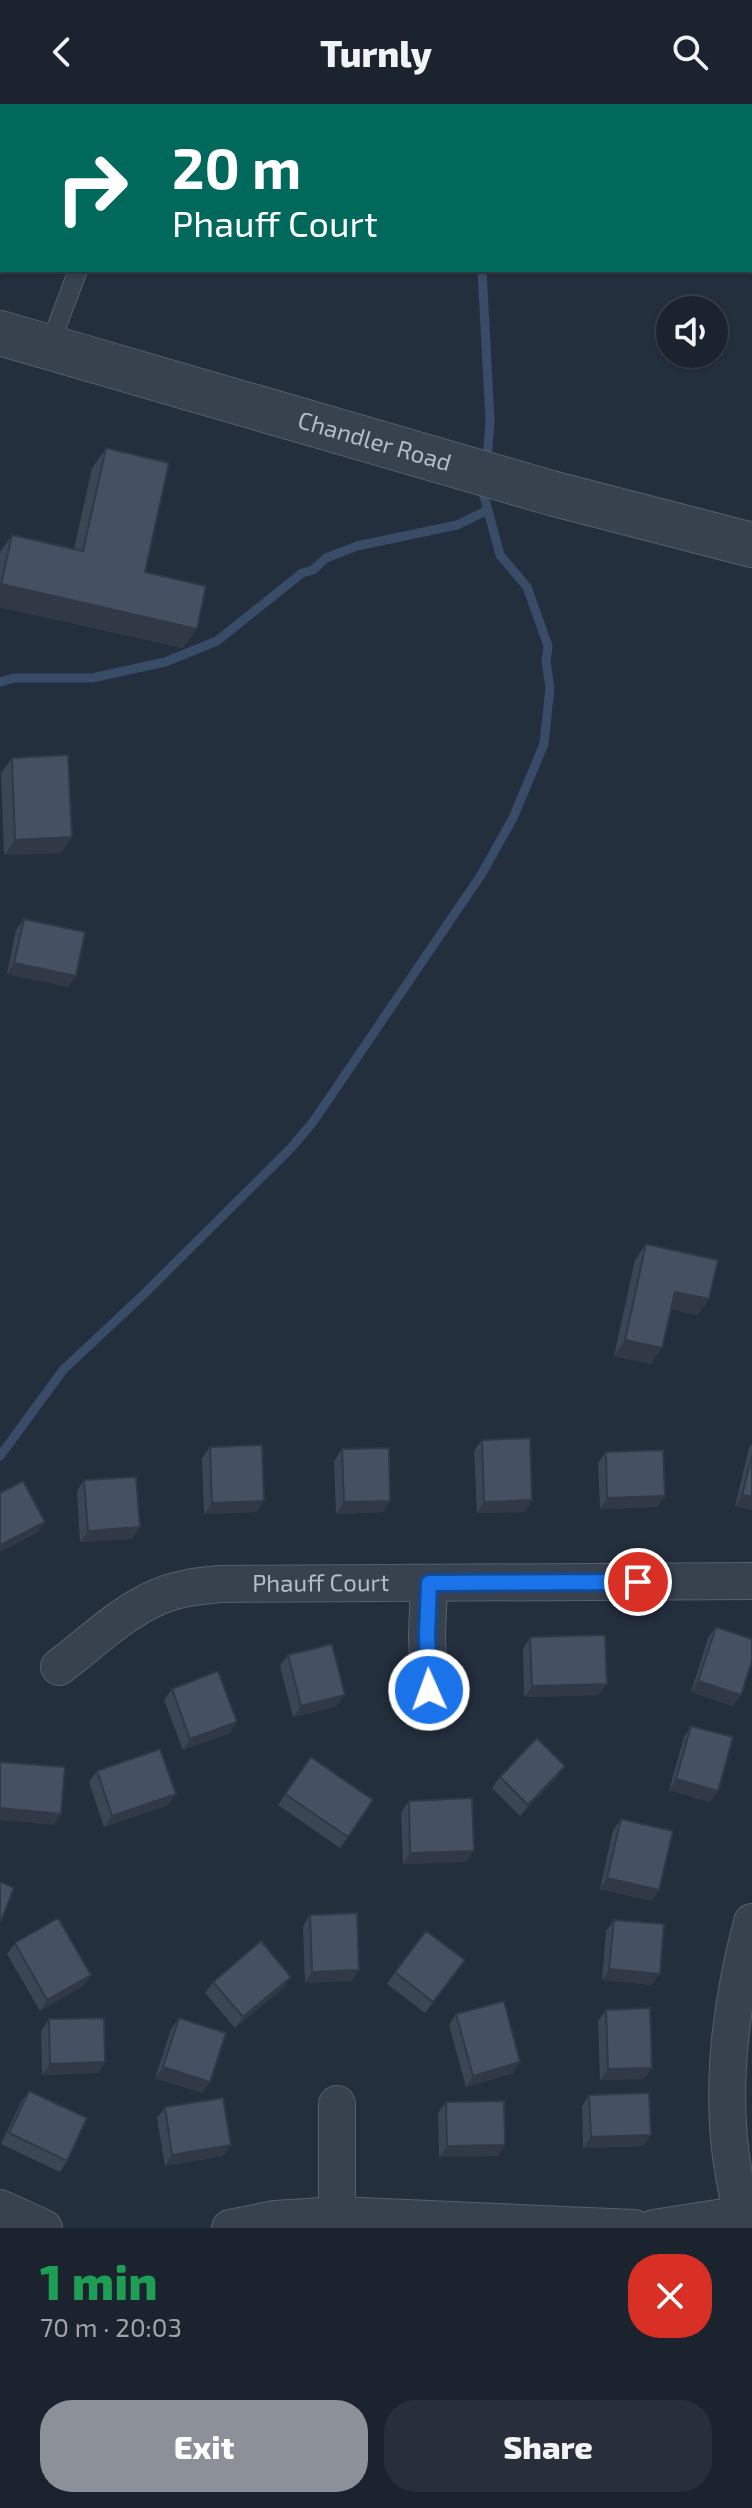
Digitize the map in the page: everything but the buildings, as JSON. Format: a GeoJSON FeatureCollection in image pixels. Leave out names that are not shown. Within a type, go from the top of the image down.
{"type":"FeatureCollection","features":[{"type":"Feature","properties":{"kind":"street","name":"Chandler Road"},"geometry":{"type":"LineString","coordinates":[[0,333],[551,493],[752,545]]}},
{"type":"Feature","properties":{"kind":"street","name":"Phauff Court"},"geometry":{"type":"LineString","coordinates":[[59,1667],[157,1597],[190,1586],[752,1581]]}},
{"type":"Feature","properties":{"kind":"street"},"geometry":{"type":"LineString","coordinates":[[429,1583],[429,1690]]}},
{"type":"Feature","properties":{"kind":"street"},"geometry":{"type":"LineString","coordinates":[[654,2228],[745,2221],[734,2176],[728,2090],[732,2010],[752,1922]]}},
{"type":"Feature","properties":{"kind":"street"},"geometry":{"type":"LineString","coordinates":[[337,2104],[337,2215]]}},
{"type":"Feature","properties":{"kind":"street"},"geometry":{"type":"LineString","coordinates":[[0,2208],[44,2228]]}},
{"type":"Feature","properties":{"kind":"street"},"geometry":{"type":"LineString","coordinates":[[230,2228],[275,2219],[337,2215],[634,2228]]}},
{"type":"Feature","properties":{"kind":"lane"},"geometry":{"type":"LineString","coordinates":[[49,347],[77,272]]}},
{"type":"Feature","properties":{"kind":"waterway"},"geometry":{"type":"LineString","coordinates":[[482,272],[490,420],[487,462]]}},
{"type":"Feature","properties":{"kind":"waterway"},"geometry":{"type":"LineString","coordinates":[[0,1456],[63,1370],[142,1296],[291,1148],[313,1122],[481,875],[513,818],[544,744],[550,687],[546,662],[548,646],[527,587],[500,555],[484,496],[485,485]]}},
{"type":"Feature","properties":{"kind":"waterway"},"geometry":{"type":"LineString","coordinates":[[0,682],[14,678],[92,678],[165,662],[217,641],[302,573],[313,570],[326,558],[357,546],[457,525],[488,510]]}},
{"type":"Feature","properties":{"kind":"route"},"geometry":{"type":"LineString","coordinates":[[429,1690],[429,1583],[638,1582]]}}]}
